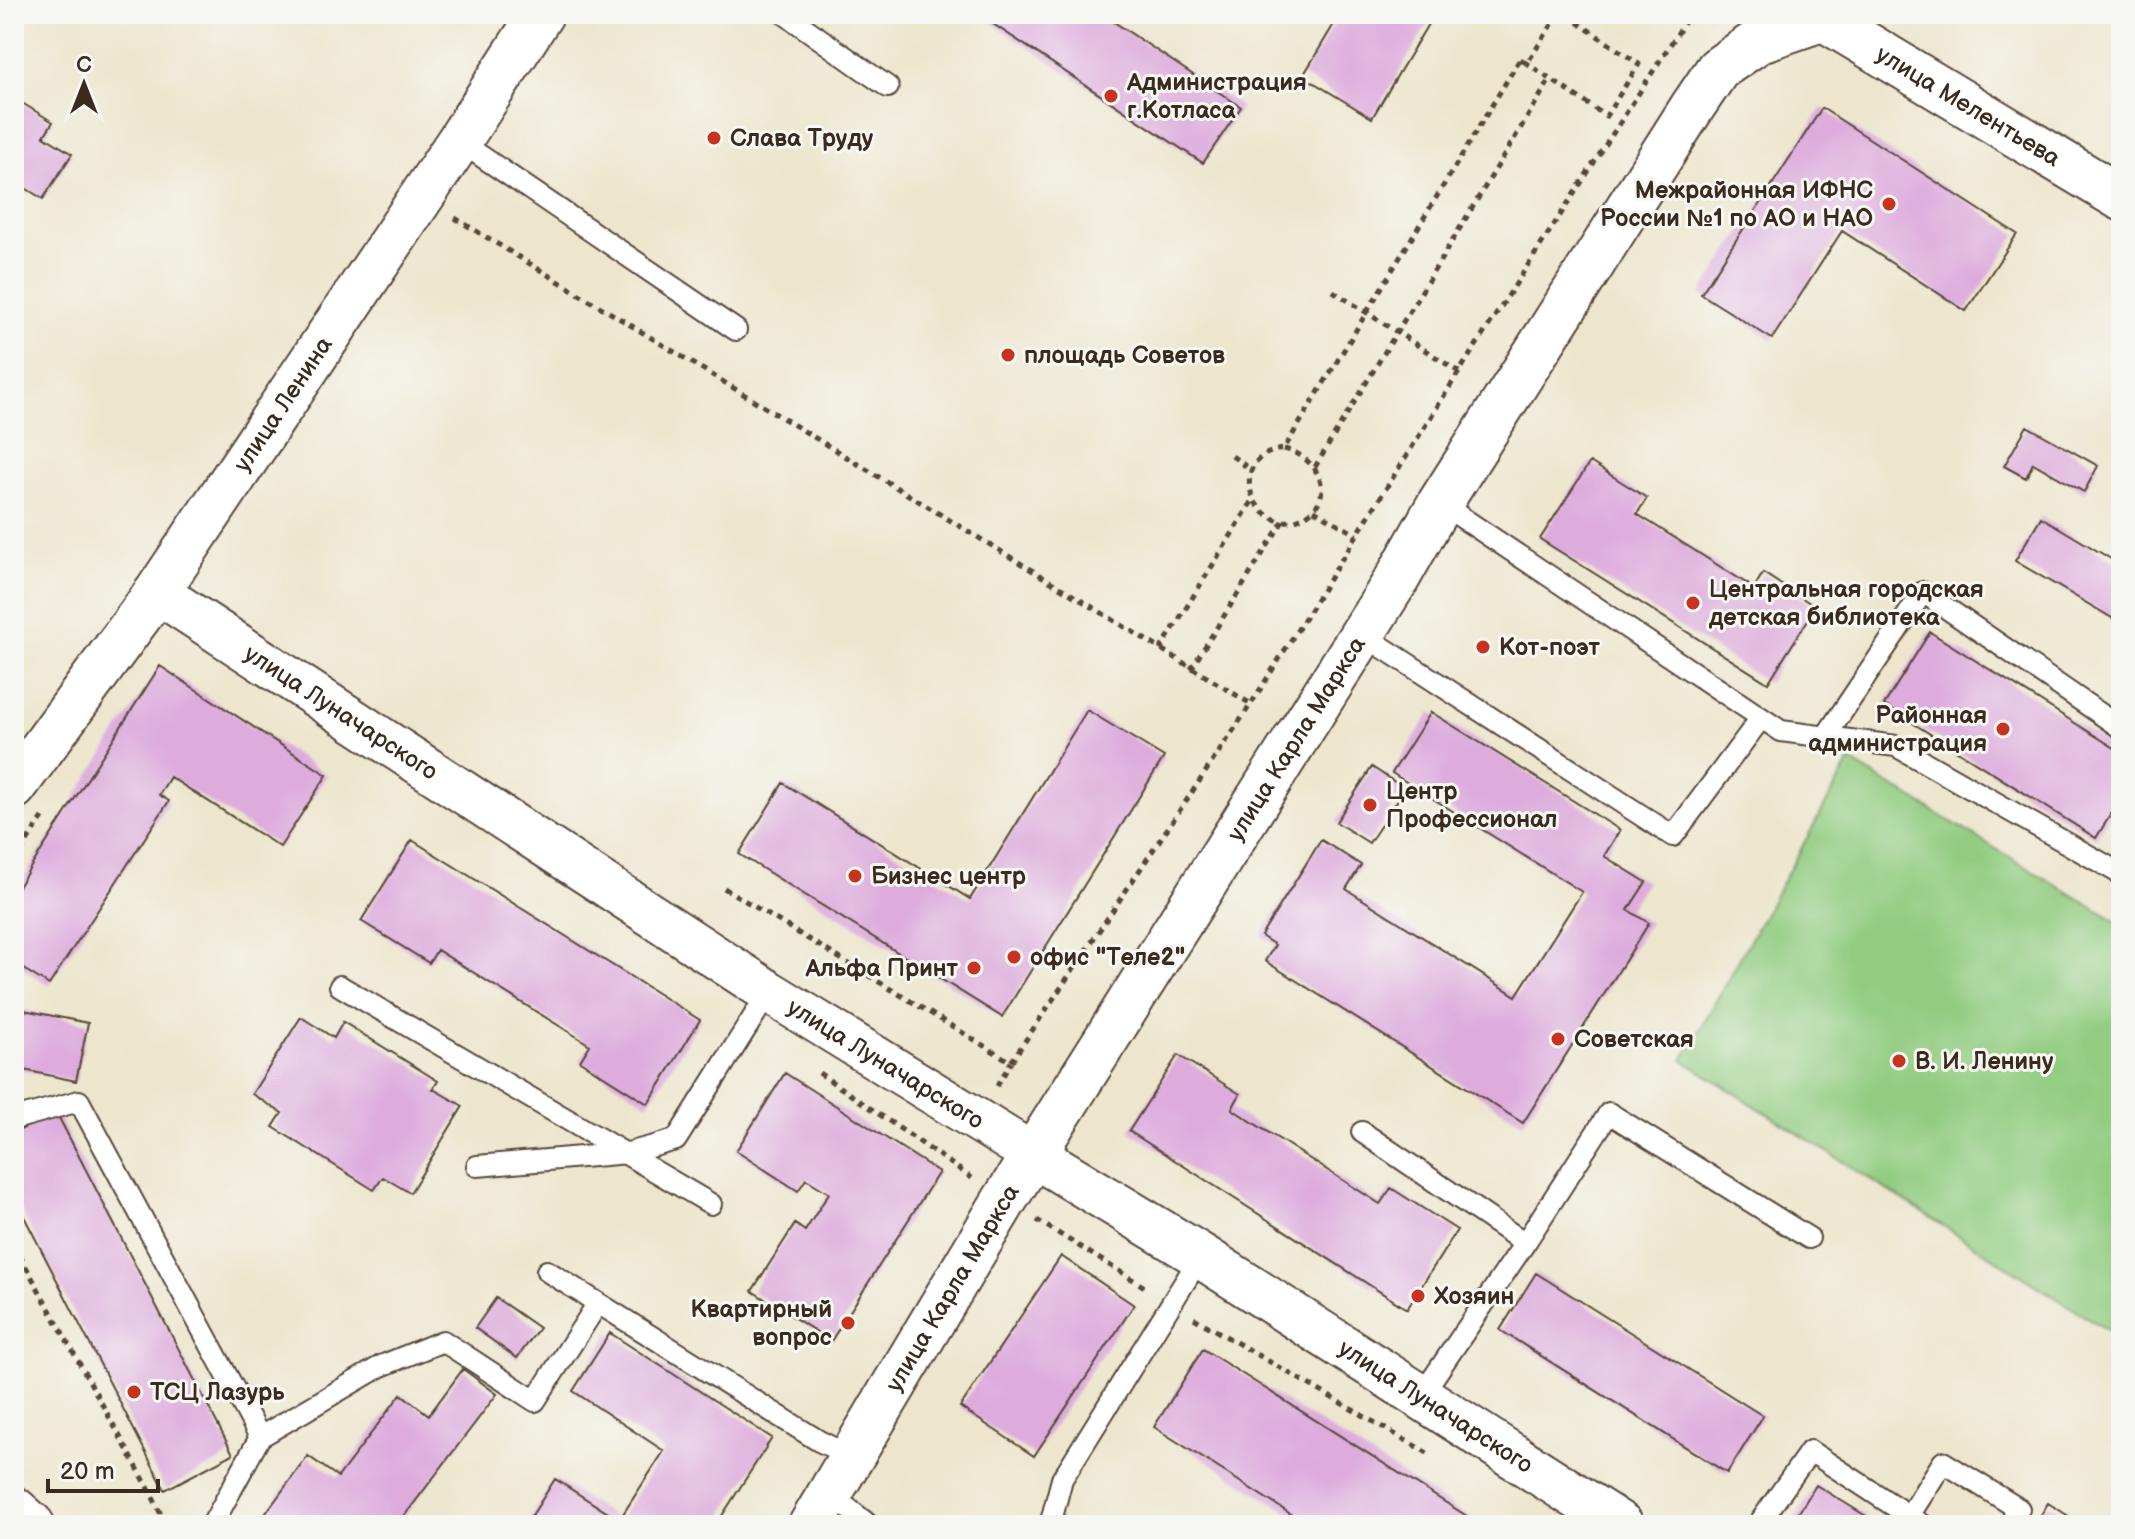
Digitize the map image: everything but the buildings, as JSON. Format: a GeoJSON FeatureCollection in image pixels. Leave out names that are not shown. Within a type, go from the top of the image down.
{"type":"FeatureCollection","features":[{"type":"Feature","properties":{"kind":"street","name":"улица Ленина"},"geometry":{"type":"LineString","coordinates":[[14,787],[157,592],[541,14]]}},
{"type":"Feature","properties":{"kind":"street","name":"улица Мелентьева"},"geometry":{"type":"LineString","coordinates":[[1824,15],[2121,198]]}},
{"type":"Feature","properties":{"kind":"street","name":"улица Карла Маркса"},"geometry":{"type":"LineString","coordinates":[[820,1510],[1004,1201],[1362,634],[1440,503],[1645,178],[1718,69],[1760,40],[1824,15]]}},
{"type":"Feature","properties":{"kind":"street","name":"улица Луначарского"},"geometry":{"type":"LineString","coordinates":[[157,592],[769,992],[1201,1256],[1621,1525]]}},
{"type":"Feature","properties":{"kind":"street"},"geometry":{"type":"LineString","coordinates":[[14,1509],[32,1525]]}},
{"type":"Feature","properties":{"kind":"lane"},"geometry":{"type":"LineString","coordinates":[[785,14],[888,87]]}},
{"type":"Feature","properties":{"kind":"lane"},"geometry":{"type":"LineString","coordinates":[[459,141],[736,330]]}},
{"type":"Feature","properties":{"kind":"lane"},"geometry":{"type":"LineString","coordinates":[[1440,503],[1781,731],[1896,746],[2121,874]]}},
{"type":"Feature","properties":{"kind":"lane"},"geometry":{"type":"LineString","coordinates":[[1826,736],[1923,592],[2121,728]]}},
{"type":"Feature","properties":{"kind":"lane"},"geometry":{"type":"LineString","coordinates":[[1362,634],[1673,836],[1761,718]]}},
{"type":"Feature","properties":{"kind":"lane"},"geometry":{"type":"LineString","coordinates":[[340,986],[711,1204]]}},
{"type":"Feature","properties":{"kind":"lane"},"geometry":{"type":"LineString","coordinates":[[477,1166],[628,1153],[676,1140],[769,992]]}},
{"type":"Feature","properties":{"kind":"lane"},"geometry":{"type":"LineString","coordinates":[[14,1119],[79,1101],[260,1437]]}},
{"type":"Feature","properties":{"kind":"lane"},"geometry":{"type":"LineString","coordinates":[[1421,1396],[1609,1113],[1809,1238]]}},
{"type":"Feature","properties":{"kind":"lane"},"geometry":{"type":"LineString","coordinates":[[1362,1132],[1525,1243]]}},
{"type":"Feature","properties":{"kind":"lane"},"geometry":{"type":"LineString","coordinates":[[1050,1525],[1062,1479],[1201,1256]]}},
{"type":"Feature","properties":{"kind":"lane"},"geometry":{"type":"LineString","coordinates":[[547,1271],[819,1441],[852,1457]]}},
{"type":"Feature","properties":{"kind":"lane"},"geometry":{"type":"LineString","coordinates":[[212,1525],[260,1437],[381,1366],[443,1341],[535,1401],[598,1303]]}},
{"type":"Feature","properties":{"kind":"lane"},"geometry":{"type":"LineString","coordinates":[[1758,1525],[1810,1451],[1916,1520],[1943,1462],[2019,1509],[2009,1525]]}},
{"type":"Feature","properties":{"kind":"lane"},"geometry":{"type":"LineString","coordinates":[[820,1510],[869,1525]]}},
{"type":"Feature","properties":{"kind":"path"},"geometry":{"type":"LineString","coordinates":[[1520,59],[1527,63],[1559,14]]}},
{"type":"Feature","properties":{"kind":"path"},"geometry":{"type":"LineString","coordinates":[[1520,59],[1606,116],[1639,64],[1565,14]]}},
{"type":"Feature","properties":{"kind":"path"},"geometry":{"type":"LineString","coordinates":[[724,888],[1011,1062],[1251,704],[1459,372],[1690,14]]}},
{"type":"Feature","properties":{"kind":"path"},"geometry":{"type":"LineString","coordinates":[[1284,449],[1520,59]]}},
{"type":"Feature","properties":{"kind":"path"},"geometry":{"type":"LineString","coordinates":[[1315,467],[1551,78]]}},
{"type":"Feature","properties":{"kind":"path"},"geometry":{"type":"LineString","coordinates":[[447,213],[1251,704]]}},
{"type":"Feature","properties":{"kind":"path"},"geometry":{"type":"LineString","coordinates":[[1333,291],[1459,372]]}},
{"type":"Feature","properties":{"kind":"path"},"geometry":{"type":"LineString","coordinates":[[1284,449],[1307,457],[1315,467],[1321,489],[1314,510],[1305,517],[1283,521],[1260,511],[1253,500],[1249,480],[1251,470],[1265,454],[1284,449]]}},
{"type":"Feature","properties":{"kind":"path"},"geometry":{"type":"LineString","coordinates":[[1232,456],[1251,470]]}},
{"type":"Feature","properties":{"kind":"path"},"geometry":{"type":"LineString","coordinates":[[1160,650],[1253,500]]}},
{"type":"Feature","properties":{"kind":"path"},"geometry":{"type":"LineString","coordinates":[[1314,510],[1357,535]]}},
{"type":"Feature","properties":{"kind":"path"},"geometry":{"type":"LineString","coordinates":[[1191,669],[1283,521]]}},
{"type":"Feature","properties":{"kind":"path"},"geometry":{"type":"LineString","coordinates":[[14,1245],[166,1525]]}},
{"type":"Feature","properties":{"kind":"path"},"geometry":{"type":"LineString","coordinates":[[14,1271],[26,1267]]}},
{"type":"Feature","properties":{"kind":"green space"},"geometry":{"type":"Polygon","coordinates":[[[1850,761],[2121,924],[2121,1339],[1683,1060],[1850,761]]]}},
{"type":"Feature","properties":{"kind":"place","name":"Администрация г.Котласа"},"geometry":{"type":"Point","coordinates":[1111,96]}},
{"type":"Feature","properties":{"kind":"place","name":"Слава Труду"},"geometry":{"type":"Point","coordinates":[714,138]}},
{"type":"Feature","properties":{"kind":"place","name":"Межрайонная ИФНС России №1 по АО и НАО"},"geometry":{"type":"Point","coordinates":[1889,204]}},
{"type":"Feature","properties":{"kind":"place","name":"площадь Советов"},"geometry":{"type":"Point","coordinates":[1008,355]}},
{"type":"Feature","properties":{"kind":"place","name":"Центральная городская детская библиотека"},"geometry":{"type":"Point","coordinates":[1693,603]}},
{"type":"Feature","properties":{"kind":"place","name":"Кот-поэт"},"geometry":{"type":"Point","coordinates":[1483,647]}},
{"type":"Feature","properties":{"kind":"place","name":"Районная администрация"},"geometry":{"type":"Point","coordinates":[2003,729]}},
{"type":"Feature","properties":{"kind":"place","name":"Центр Профессионал"},"geometry":{"type":"Point","coordinates":[1370,805]}},
{"type":"Feature","properties":{"kind":"place","name":"Бизнес центр"},"geometry":{"type":"Point","coordinates":[855,876]}},
{"type":"Feature","properties":{"kind":"place","name":"офис \"Теле2\""},"geometry":{"type":"Point","coordinates":[1014,957]}},
{"type":"Feature","properties":{"kind":"place","name":"Альфа Принт"},"geometry":{"type":"Point","coordinates":[974,968]}},
{"type":"Feature","properties":{"kind":"place","name":"Советская"},"geometry":{"type":"Point","coordinates":[1558,1039]}},
{"type":"Feature","properties":{"kind":"place","name":"В. И. Ленину"},"geometry":{"type":"Point","coordinates":[1899,1061]}},
{"type":"Feature","properties":{"kind":"place","name":"Хозяин"},"geometry":{"type":"Point","coordinates":[1418,1296]}},
{"type":"Feature","properties":{"kind":"place","name":"Квартирный вопрос"},"geometry":{"type":"Point","coordinates":[848,1323]}},
{"type":"Feature","properties":{"kind":"place","name":"ТСЦ Лазурь"},"geometry":{"type":"Point","coordinates":[134,1392]}}]}
